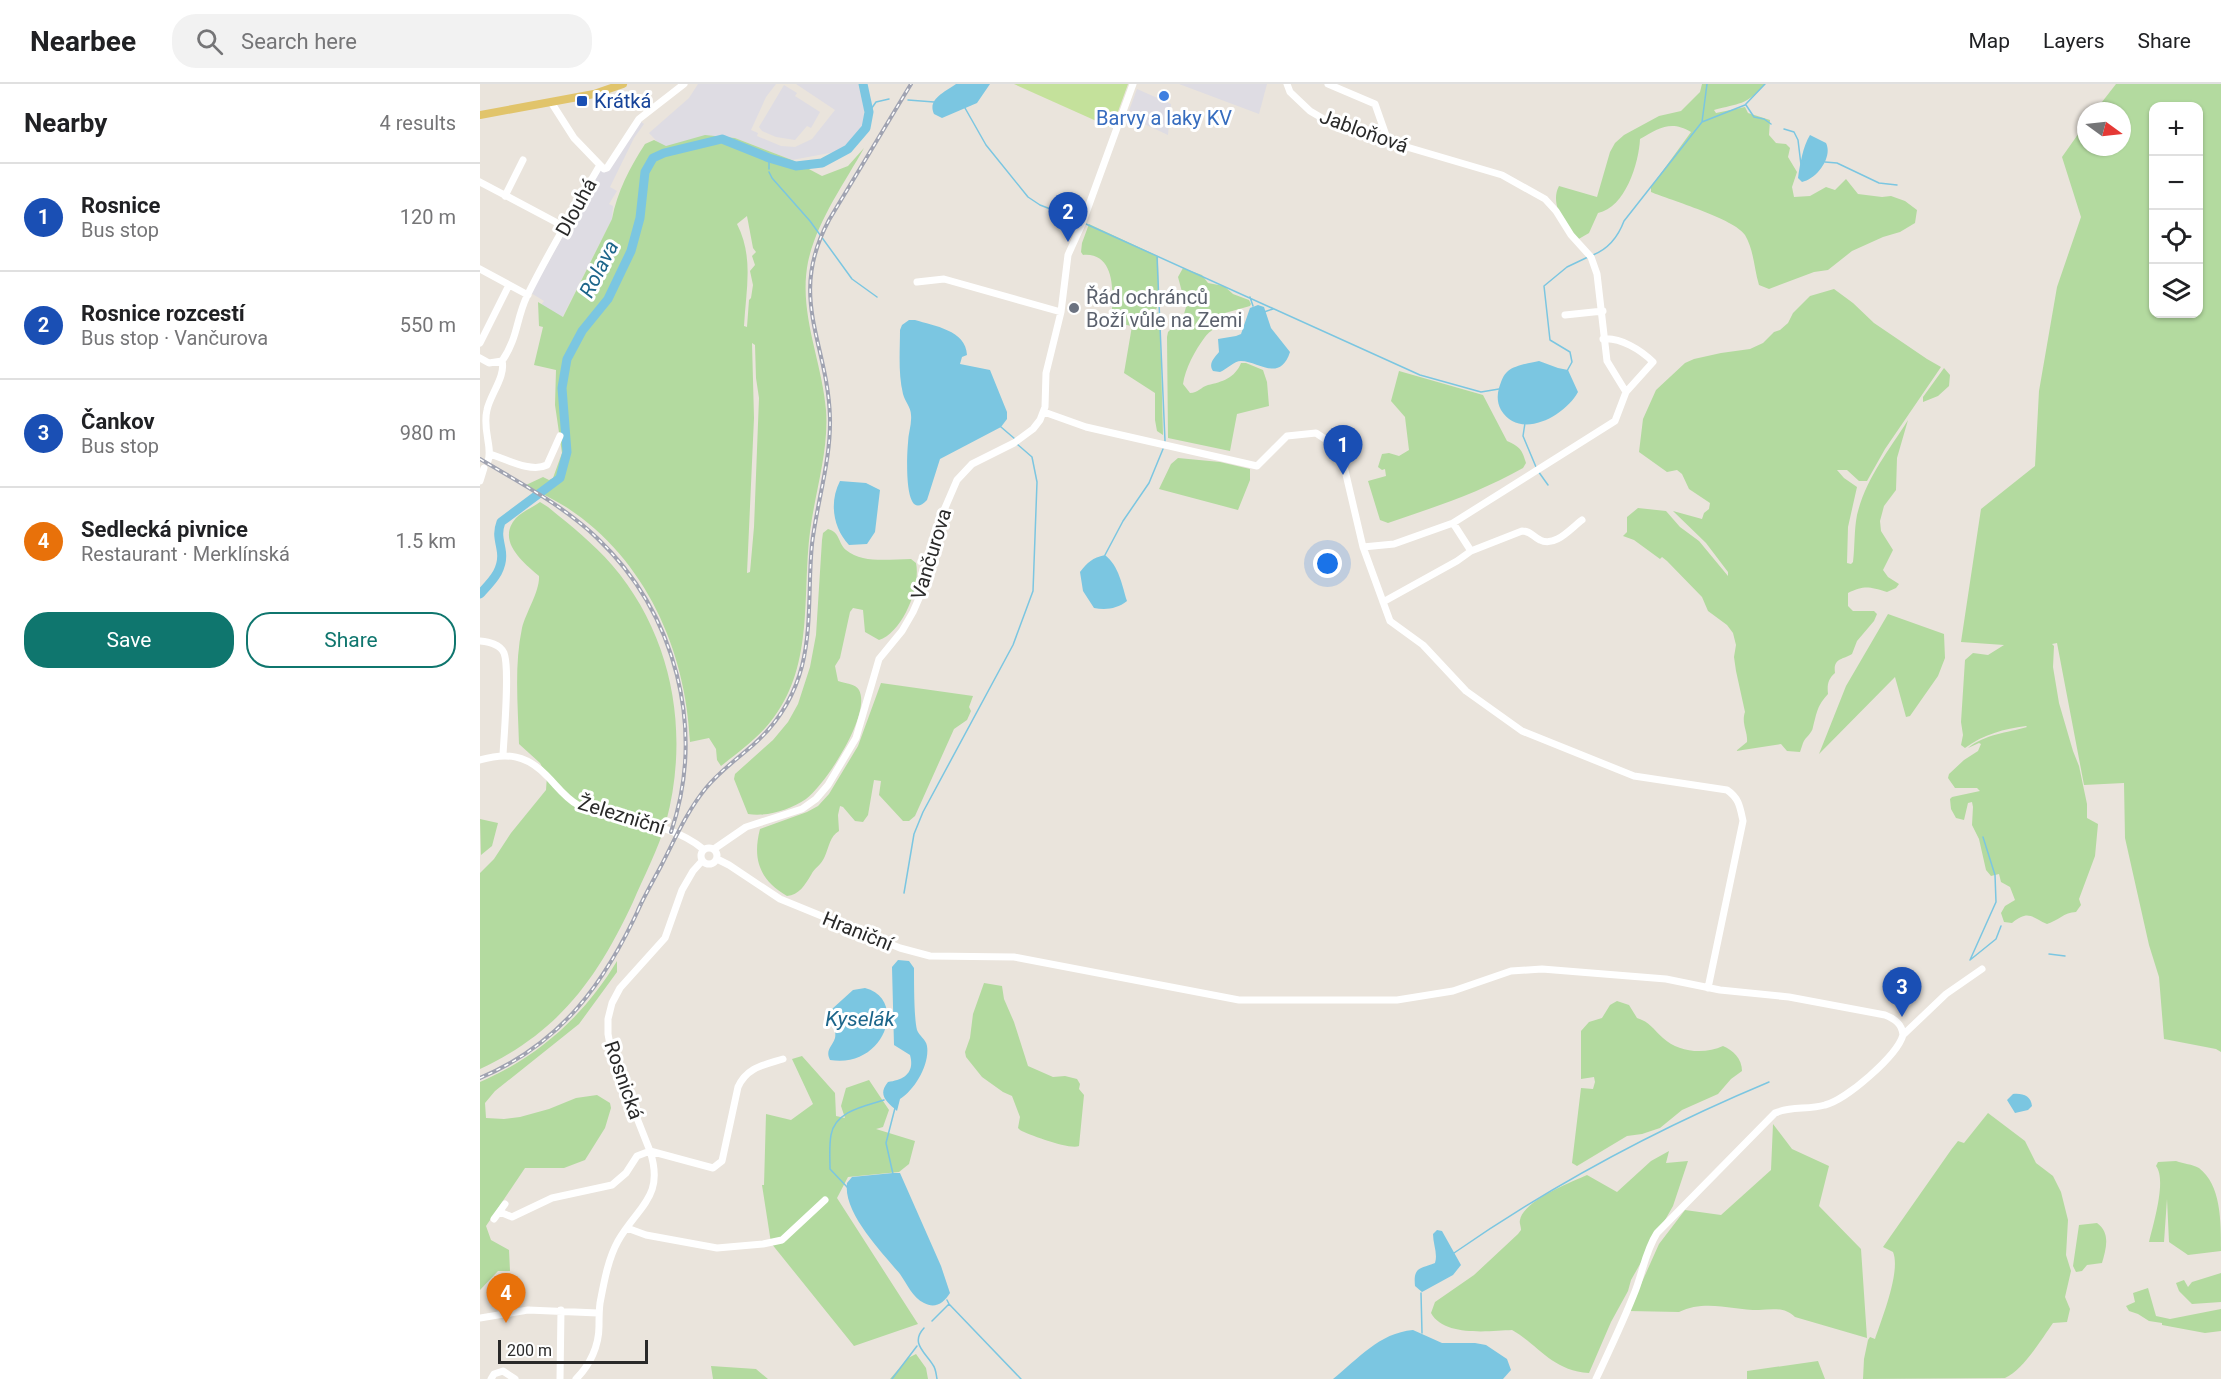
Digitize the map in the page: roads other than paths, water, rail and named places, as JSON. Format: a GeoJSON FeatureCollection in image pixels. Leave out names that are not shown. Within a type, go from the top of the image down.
{"type":"FeatureCollection","features":[{"type":"Feature","properties":{"kind":"main road"},"geometry":{"type":"LineString","coordinates":[[480,115],[602,92],[623,84]]}},
{"type":"Feature","properties":{"kind":"street","name":"Dlouhá"},"geometry":{"type":"LineString","coordinates":[[487,461],[484,426],[491,395],[504,367],[502,361],[516,335],[528,295],[600,165],[603,169],[607,168],[639,119],[684,84]]}},
{"type":"Feature","properties":{"kind":"street"},"geometry":{"type":"LineString","coordinates":[[1133,84],[1082,224],[1068,255],[1061,312],[1045,379],[1044,412],[1086,427],[1257,466],[1287,436],[1316,433],[1340,448],[1363,547],[1390,621],[1423,645],[1466,691],[1522,731],[1634,776],[1727,790],[1735,795],[1739,801],[1743,821],[1708,988]]}},
{"type":"Feature","properties":{"kind":"street","name":"Jabloňová"},"geometry":{"type":"LineString","coordinates":[[1287,84],[1290,92],[1310,111],[1327,121],[1347,124],[1366,135],[1502,175],[1545,200],[1591,257],[1597,274],[1603,311],[1603,339],[1607,361],[1626,392]]}},
{"type":"Feature","properties":{"kind":"street","name":"Jabloňová"},"geometry":{"type":"LineString","coordinates":[[1328,84],[1375,104],[1388,141]]}},
{"type":"Feature","properties":{"kind":"street"},"geometry":{"type":"LineString","coordinates":[[551,102],[574,138],[600,165]]}},
{"type":"Feature","properties":{"kind":"street"},"geometry":{"type":"LineString","coordinates":[[505,196],[523,160]]}},
{"type":"Feature","properties":{"kind":"street"},"geometry":{"type":"LineString","coordinates":[[480,182],[565,228]]}},
{"type":"Feature","properties":{"kind":"street"},"geometry":{"type":"LineString","coordinates":[[480,269],[528,295]]}},
{"type":"Feature","properties":{"kind":"street"},"geometry":{"type":"LineString","coordinates":[[917,282],[944,279],[1061,312]]}},
{"type":"Feature","properties":{"kind":"street"},"geometry":{"type":"LineString","coordinates":[[480,343],[509,285]]}},
{"type":"Feature","properties":{"kind":"street"},"geometry":{"type":"LineString","coordinates":[[1565,315],[1603,311]]}},
{"type":"Feature","properties":{"kind":"street"},"geometry":{"type":"LineString","coordinates":[[1363,547],[1395,544],[1453,523],[1615,421],[1626,392],[1653,362],[1615,338],[1603,339]]}},
{"type":"Feature","properties":{"kind":"street"},"geometry":{"type":"LineString","coordinates":[[480,358],[489,363],[502,361]]}},
{"type":"Feature","properties":{"kind":"street","name":"Vančurova"},"geometry":{"type":"LineString","coordinates":[[714,849],[746,827],[802,809],[816,799],[828,785],[856,738],[879,659],[902,631],[920,596],[935,531],[957,480],[976,461],[1028,434],[1044,412]]}},
{"type":"Feature","properties":{"kind":"street"},"geometry":{"type":"LineString","coordinates":[[480,481],[487,461],[542,467],[547,465],[560,436]]}},
{"type":"Feature","properties":{"kind":"street"},"geometry":{"type":"LineString","coordinates":[[1383,602],[1471,551],[1522,531],[1530,532],[1540,540],[1549,543],[1558,539],[1582,519]]}},
{"type":"Feature","properties":{"kind":"street"},"geometry":{"type":"LineString","coordinates":[[1453,523],[1471,551]]}},
{"type":"Feature","properties":{"kind":"street"},"geometry":{"type":"LineString","coordinates":[[480,641],[493,643],[505,654],[506,684],[503,755],[480,760]]}},
{"type":"Feature","properties":{"kind":"street","name":"Železniční"},"geometry":{"type":"LineString","coordinates":[[503,755],[521,759],[537,767],[576,804],[673,831],[694,841],[703,849]]}},
{"type":"Feature","properties":{"kind":"street"},"geometry":{"type":"LineString","coordinates":[[710,847],[714,849],[717,859],[710,864],[702,861],[700,855],[703,849],[710,847]]}},
{"type":"Feature","properties":{"kind":"street","name":"Hraniční"},"geometry":{"type":"LineString","coordinates":[[717,859],[729,864],[780,899],[900,948],[930,956],[1014,957],[1239,1000],[1397,1000],[1453,991],[1511,971],[1542,969],[1652,977],[1708,988],[1789,997],[1885,1016],[1900,1024],[1903,1035]]}},
{"type":"Feature","properties":{"kind":"street","name":"Rosnická"},"geometry":{"type":"LineString","coordinates":[[576,1379],[586,1368],[596,1348],[599,1328],[598,1312],[611,1257],[618,1241],[644,1206],[653,1186],[654,1167],[650,1151],[612,1055],[608,1018],[612,1003],[620,988],[665,938],[682,890],[702,861]]}},
{"type":"Feature","properties":{"kind":"street"},"geometry":{"type":"LineString","coordinates":[[1596,1379],[1627,1313],[1640,1279],[1646,1254],[1657,1233],[1775,1113],[1795,1107],[1825,1106],[1835,1102],[1894,1053],[1903,1035],[1946,994],[1982,969]]}},
{"type":"Feature","properties":{"kind":"street"},"geometry":{"type":"LineString","coordinates":[[500,1212],[512,1216],[546,1200],[612,1185],[626,1173],[637,1156],[650,1151],[713,1168],[723,1161],[738,1087],[743,1076],[752,1069],[783,1059]]}},
{"type":"Feature","properties":{"kind":"street"},"geometry":{"type":"LineString","coordinates":[[627,1228],[645,1235],[717,1248],[763,1244],[782,1240],[825,1200]]}},
{"type":"Feature","properties":{"kind":"street"},"geometry":{"type":"LineString","coordinates":[[494,1219],[505,1204]]}},
{"type":"Feature","properties":{"kind":"street"},"geometry":{"type":"LineString","coordinates":[[480,1318],[528,1310],[598,1312]]}},
{"type":"Feature","properties":{"kind":"street"},"geometry":{"type":"LineString","coordinates":[[560,1379],[561,1310]]}},
{"type":"Feature","properties":{"kind":"street"},"geometry":{"type":"LineString","coordinates":[[491,1379],[494,1374],[503,1371],[515,1379]]}},
{"type":"Feature","properties":{"kind":"water"},"geometry":{"type":"Polygon","coordinates":[[[956,84],[990,84],[977,103],[942,118],[934,114],[932,109],[935,100],[956,84]]]}},
{"type":"Feature","properties":{"kind":"water"},"geometry":{"type":"Polygon","coordinates":[[[1810,135],[1826,143],[1827,155],[1818,172],[1802,182],[1798,178],[1810,135]]]}},
{"type":"Feature","properties":{"kind":"water"},"geometry":{"type":"Polygon","coordinates":[[[1258,305],[1264,307],[1271,328],[1290,352],[1286,361],[1281,366],[1268,368],[1238,361],[1220,372],[1213,371],[1211,363],[1219,352],[1218,339],[1241,334],[1250,308],[1258,305]]]}},
{"type":"Feature","properties":{"kind":"water"},"geometry":{"type":"Polygon","coordinates":[[[909,320],[948,330],[961,340],[967,355],[962,357],[960,364],[990,370],[1007,412],[1007,419],[1001,427],[940,459],[927,500],[919,505],[914,503],[910,496],[908,485],[908,440],[911,415],[901,386],[900,370],[900,330],[902,325],[909,320]]]}},
{"type":"Feature","properties":{"kind":"water"},"geometry":{"type":"Polygon","coordinates":[[[1539,361],[1568,370],[1578,392],[1563,409],[1542,422],[1519,424],[1509,419],[1501,410],[1498,399],[1499,388],[1505,374],[1511,369],[1539,361]]]}},
{"type":"Feature","properties":{"kind":"water"},"geometry":{"type":"Polygon","coordinates":[[[840,481],[866,483],[880,490],[875,532],[867,544],[849,545],[839,531],[834,506],[840,481]]]}},
{"type":"Feature","properties":{"kind":"water"},"geometry":{"type":"Polygon","coordinates":[[[1105,555],[1117,570],[1127,601],[1111,608],[1094,608],[1083,591],[1080,572],[1091,561],[1105,555]]]}},
{"type":"Feature","properties":{"kind":"water"},"geometry":{"type":"Polygon","coordinates":[[[898,960],[909,961],[914,968],[916,1025],[926,1044],[927,1053],[920,1076],[906,1095],[900,1099],[897,1111],[885,1098],[883,1091],[888,1082],[903,1077],[911,1067],[910,1055],[894,1045],[892,967],[898,960]]]}},
{"type":"Feature","properties":{"kind":"water","name":"Kyselák"},"geometry":{"type":"Polygon","coordinates":[[[865,988],[878,995],[885,1005],[887,1018],[884,1032],[877,1044],[865,1054],[849,1060],[830,1060],[829,1051],[835,1038],[832,1009],[853,990],[865,988]]]}},
{"type":"Feature","properties":{"kind":"water"},"geometry":{"type":"Polygon","coordinates":[[[2013,1094],[2026,1096],[2032,1106],[2028,1110],[2015,1113],[2007,1100],[2013,1094]]]}},
{"type":"Feature","properties":{"kind":"water"},"geometry":{"type":"Polygon","coordinates":[[[900,1173],[941,1266],[950,1293],[939,1304],[928,1305],[913,1294],[900,1274],[865,1232],[851,1207],[847,1195],[847,1183],[852,1177],[900,1173]]]}},
{"type":"Feature","properties":{"kind":"water"},"geometry":{"type":"Polygon","coordinates":[[[1437,1230],[1442,1231],[1461,1265],[1453,1275],[1422,1292],[1415,1286],[1415,1275],[1419,1269],[1435,1263],[1433,1234],[1437,1230]]]}},
{"type":"Feature","properties":{"kind":"water"},"geometry":{"type":"Polygon","coordinates":[[[1413,1330],[1442,1343],[1486,1345],[1507,1359],[1511,1370],[1503,1379],[1333,1379],[1379,1342],[1401,1332],[1413,1330]]]}},
{"type":"Feature","properties":{"kind":"waterway","name":"Rolava"},"geometry":{"type":"LineString","coordinates":[[480,594],[496,574],[501,563],[499,532],[501,522],[560,478],[567,452],[562,388],[567,359],[582,331],[608,299],[631,251],[640,218],[645,172],[653,158],[664,153],[722,139],[796,166],[822,163],[848,149],[866,128],[869,112],[863,84]]}},
{"type":"Feature","properties":{"kind":"waterway"},"geometry":{"type":"LineString","coordinates":[[1702,122],[1707,84]]}},
{"type":"Feature","properties":{"kind":"waterway"},"geometry":{"type":"LineString","coordinates":[[1593,255],[1612,242],[1624,221],[1702,122],[1745,105],[1765,84]]}},
{"type":"Feature","properties":{"kind":"waterway"},"geometry":{"type":"LineString","coordinates":[[869,112],[876,102],[889,99]]}},
{"type":"Feature","properties":{"kind":"waterway"},"geometry":{"type":"LineString","coordinates":[[908,100],[934,102]]}},
{"type":"Feature","properties":{"kind":"waterway"},"geometry":{"type":"LineString","coordinates":[[1746,105],[1754,117],[1764,119],[1771,124]]}},
{"type":"Feature","properties":{"kind":"waterway"},"geometry":{"type":"LineString","coordinates":[[965,108],[986,145],[1028,197],[1040,205],[1079,220]]}},
{"type":"Feature","properties":{"kind":"waterway"},"geometry":{"type":"LineString","coordinates":[[1784,129],[1794,132],[1798,140],[1801,165],[1803,164]]}},
{"type":"Feature","properties":{"kind":"waterway"},"geometry":{"type":"LineString","coordinates":[[769,158],[769,169]]}},
{"type":"Feature","properties":{"kind":"waterway"},"geometry":{"type":"LineString","coordinates":[[1825,162],[1837,163],[1879,183],[1897,185]]}},
{"type":"Feature","properties":{"kind":"waterway"},"geometry":{"type":"LineString","coordinates":[[769,172],[810,221],[852,279],[877,297]]}},
{"type":"Feature","properties":{"kind":"waterway"},"geometry":{"type":"LineString","coordinates":[[1086,224],[1420,375],[1481,392],[1499,389]]}},
{"type":"Feature","properties":{"kind":"waterway"},"geometry":{"type":"LineString","coordinates":[[1157,257],[1165,441]]}},
{"type":"Feature","properties":{"kind":"waterway"},"geometry":{"type":"LineString","coordinates":[[1567,371],[1572,362],[1570,352],[1550,340],[1544,286],[1567,267],[1588,257]]}},
{"type":"Feature","properties":{"kind":"waterway"},"geometry":{"type":"LineString","coordinates":[[1250,297],[1253,306]]}},
{"type":"Feature","properties":{"kind":"waterway"},"geometry":{"type":"LineString","coordinates":[[1264,312],[1273,309]]}},
{"type":"Feature","properties":{"kind":"waterway"},"geometry":{"type":"LineString","coordinates":[[1525,423],[1523,436],[1536,467]]}},
{"type":"Feature","properties":{"kind":"waterway"},"geometry":{"type":"LineString","coordinates":[[1001,427],[1015,439]]}},
{"type":"Feature","properties":{"kind":"waterway"},"geometry":{"type":"LineString","coordinates":[[904,893],[914,834],[923,812],[1013,645],[1033,591],[1037,482],[1032,457],[1017,444]]}},
{"type":"Feature","properties":{"kind":"waterway"},"geometry":{"type":"LineString","coordinates":[[1105,555],[1123,521],[1149,483],[1163,449]]}},
{"type":"Feature","properties":{"kind":"waterway"},"geometry":{"type":"LineString","coordinates":[[1538,471],[1548,485]]}},
{"type":"Feature","properties":{"kind":"waterway"},"geometry":{"type":"LineString","coordinates":[[1970,960],[1996,902],[1995,875],[1983,837]]}},
{"type":"Feature","properties":{"kind":"waterway"},"geometry":{"type":"LineString","coordinates":[[1970,960],[1996,939],[2001,926]]}},
{"type":"Feature","properties":{"kind":"waterway"},"geometry":{"type":"LineString","coordinates":[[2049,954],[2065,956]]}},
{"type":"Feature","properties":{"kind":"waterway"},"geometry":{"type":"LineString","coordinates":[[1454,1253],[1529,1204],[1607,1159],[1769,1082]]}},
{"type":"Feature","properties":{"kind":"waterway"},"geometry":{"type":"LineString","coordinates":[[848,1188],[830,1169],[830,1143],[834,1127],[838,1120],[852,1111],[884,1100]]}},
{"type":"Feature","properties":{"kind":"waterway"},"geometry":{"type":"LineString","coordinates":[[893,1174],[886,1143],[895,1108]]}},
{"type":"Feature","properties":{"kind":"waterway"},"geometry":{"type":"LineString","coordinates":[[1421,1293],[1422,1333]]}},
{"type":"Feature","properties":{"kind":"waterway"},"geometry":{"type":"LineString","coordinates":[[932,1321],[949,1304],[947,1300]]}},
{"type":"Feature","properties":{"kind":"waterway"},"geometry":{"type":"LineString","coordinates":[[949,1304],[1021,1379]]}},
{"type":"Feature","properties":{"kind":"waterway"},"geometry":{"type":"LineString","coordinates":[[924,1328],[918,1338],[920,1347],[934,1367],[937,1379]]}},
{"type":"Feature","properties":{"kind":"waterway"},"geometry":{"type":"LineString","coordinates":[[892,1379],[917,1346]]}},
{"type":"Feature","properties":{"kind":"railway"},"geometry":{"type":"LineString","coordinates":[[638,910],[699,797],[717,776],[770,728],[784,709],[799,677],[809,620],[814,528],[830,434],[828,391],[810,297],[811,273],[817,248],[829,220],[911,84]]}},
{"type":"Feature","properties":{"kind":"railway"},"geometry":{"type":"LineString","coordinates":[[480,459],[541,496],[584,526],[624,568],[647,601],[664,637],[677,674],[684,713],[685,753],[681,793],[671,832]]}},
{"type":"Feature","properties":{"kind":"railway"},"geometry":{"type":"LineString","coordinates":[[480,1078],[509,1064],[535,1047],[578,1008],[612,960],[641,904]]}},
{"type":"Feature","properties":{"kind":"place","name":"Barvy a laky KV"},"geometry":{"type":"Point","coordinates":[1164,96]}},
{"type":"Feature","properties":{"kind":"place","name":"Krátká"},"geometry":{"type":"Point","coordinates":[582,101]}},
{"type":"Feature","properties":{"kind":"place","name":"Rosnice rozcestí"},"geometry":{"type":"Point","coordinates":[1068,242]}},
{"type":"Feature","properties":{"kind":"place","name":"Řád ochránců Boží vůle na Zemi"},"geometry":{"type":"Point","coordinates":[1074,308]}},
{"type":"Feature","properties":{"kind":"place","name":"Rosnice"},"geometry":{"type":"Point","coordinates":[1343,475]}},
{"type":"Feature","properties":{"kind":"place","name":"Čankov"},"geometry":{"type":"Point","coordinates":[1902,1017]}},
{"type":"Feature","properties":{"kind":"place","name":"Sedlecká pivnice"},"geometry":{"type":"Point","coordinates":[506,1323]}}]}
